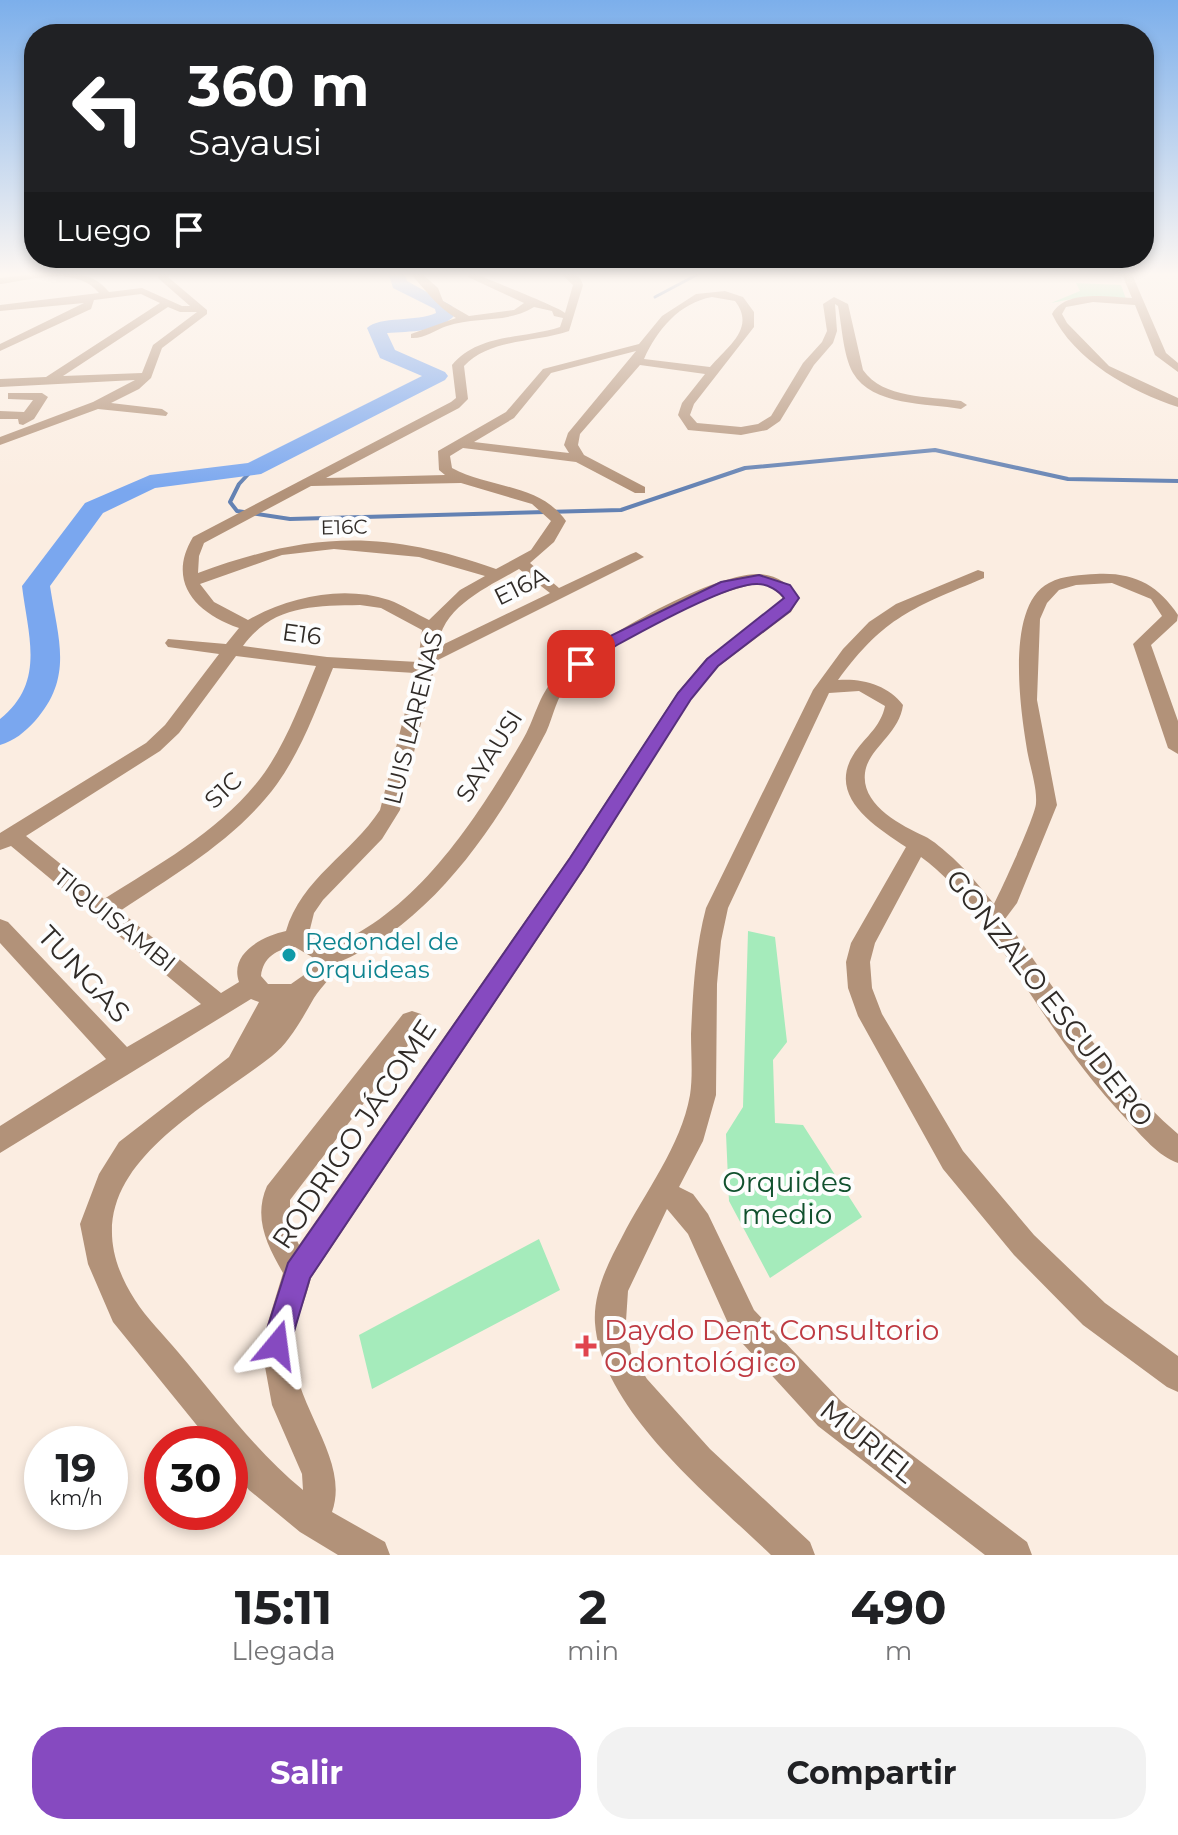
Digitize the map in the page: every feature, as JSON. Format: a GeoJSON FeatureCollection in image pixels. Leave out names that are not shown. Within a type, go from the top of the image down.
{"type":"FeatureCollection","features":[{"type":"Feature","properties":{"kind":"street"},"geometry":{"type":"LineString","coordinates":[[48,381],[104,345]]}},
{"type":"Feature","properties":{"kind":"street"},"geometry":{"type":"LineString","coordinates":[[0,441],[97,405],[135,386],[147,376],[160,345]]}},
{"type":"Feature","properties":{"kind":"street"},"geometry":{"type":"LineString","coordinates":[[249,626],[223,618],[200,601],[192,581],[188,557],[198,540],[455,405],[462,399],[458,365],[463,358],[496,345]]}},
{"type":"Feature","properties":{"kind":"street"},"geometry":{"type":"LineString","coordinates":[[734,345],[688,403],[684,415],[693,427],[716,432],[762,427],[776,418],[809,363],[826,345]]}},
{"type":"Feature","properties":{"kind":"street"},"geometry":{"type":"LineString","coordinates":[[852,345],[857,370],[879,392],[961,405]]}},
{"type":"Feature","properties":{"kind":"street"},"geometry":{"type":"LineString","coordinates":[[1082,345],[1105,368],[1178,403]]}},
{"type":"Feature","properties":{"kind":"street"},"geometry":{"type":"LineString","coordinates":[[1157,345],[1161,355],[1178,369]]}},
{"type":"Feature","properties":{"kind":"street"},"geometry":{"type":"LineString","coordinates":[[579,458],[571,445],[574,433],[637,361],[644,347]]}},
{"type":"Feature","properties":{"kind":"street"},"geometry":{"type":"LineString","coordinates":[[458,479],[446,470],[443,454],[510,415],[547,371],[624,349],[644,347]]}},
{"type":"Feature","properties":{"kind":"street"},"geometry":{"type":"LineString","coordinates":[[637,361],[711,371]]}},
{"type":"Feature","properties":{"kind":"street"},"geometry":{"type":"LineString","coordinates":[[0,383],[147,376]]}},
{"type":"Feature","properties":{"kind":"street"},"geometry":{"type":"LineString","coordinates":[[0,397],[42,397],[26,420],[0,427]]}},
{"type":"Feature","properties":{"kind":"street"},"geometry":{"type":"LineString","coordinates":[[97,405],[162,413]]}},
{"type":"Feature","properties":{"kind":"street"},"geometry":{"type":"LineString","coordinates":[[0,415],[28,415]]}},
{"type":"Feature","properties":{"kind":"street"},"geometry":{"type":"LineString","coordinates":[[461,444],[579,458],[640,490]]}},
{"type":"Feature","properties":{"kind":"street","name":"LUIS LARENAS"},"geometry":{"type":"LineString","coordinates":[[296,938],[303,912],[315,894],[375,834],[390,810],[427,663],[431,628],[466,593],[520,562],[549,539],[556,529],[554,513],[534,499],[458,479],[307,483]]}},
{"type":"Feature","properties":{"kind":"street","name":"E16C"},"geometry":{"type":"LineString","coordinates":[[192,581],[283,550],[357,545],[430,553],[498,575]]}},
{"type":"Feature","properties":{"kind":"street","name":"E16A"},"geometry":{"type":"LineString","coordinates":[[427,663],[636,557]]}},
{"type":"Feature","properties":{"kind":"street"},"geometry":{"type":"LineString","coordinates":[[520,562],[551,588]]}},
{"type":"Feature","properties":{"kind":"street"},"geometry":{"type":"LineString","coordinates":[[797,1555],[698,1461],[635,1391],[616,1357],[610,1321],[613,1291],[631,1249],[689,1141],[703,1095],[705,984],[709,941],[717,908],[818,696],[829,687],[828,681],[862,637],[883,620],[907,605],[978,575]]}},
{"type":"Feature","properties":{"kind":"street"},"geometry":{"type":"LineString","coordinates":[[991,915],[1001,911],[1006,903],[1047,805],[1028,700],[1032,619],[1039,601],[1053,587],[1074,580],[1112,578],[1132,583],[1157,596],[1166,606],[1171,617],[1142,644],[1178,748]]}},
{"type":"Feature","properties":{"kind":"street","name":"SAYAUSI"},"geometry":{"type":"LineString","coordinates":[[325,958],[346,952],[368,940],[440,876],[534,737],[558,684],[581,664],[609,643],[726,585],[759,579],[785,588],[791,598]]}},
{"type":"Feature","properties":{"kind":"street","name":"RODRIGO JÁCOME"},"geometry":{"type":"LineString","coordinates":[[312,1520],[321,1495],[319,1473],[288,1405],[277,1345],[298,1272],[577,863],[684,696],[712,663],[785,608],[791,598]]}},
{"type":"Feature","properties":{"kind":"street"},"geometry":{"type":"LineString","coordinates":[[6,840],[153,747],[172,729],[249,626],[304,601],[331,599],[385,604],[431,628]]}},
{"type":"Feature","properties":{"kind":"street","name":"E16"},"geometry":{"type":"LineString","coordinates":[[174,643],[327,662],[427,663]]}},
{"type":"Feature","properties":{"kind":"street","name":"S1C"},"geometry":{"type":"LineString","coordinates":[[103,911],[193,851],[254,798],[270,780],[287,752],[327,662]]}},
{"type":"Feature","properties":{"kind":"street","name":"GONZALO ESCUDERO"},"geometry":{"type":"LineString","coordinates":[[829,687],[860,686],[876,690],[894,705],[894,717],[888,729],[866,750],[856,767],[854,782],[859,796],[871,812],[919,842],[951,868],[991,915],[1074,1036],[1141,1120],[1178,1151]]}},
{"type":"Feature","properties":{"kind":"street","name":"TIQUISAMBI"},"geometry":{"type":"LineString","coordinates":[[6,840],[103,911],[218,1004]]}},
{"type":"Feature","properties":{"kind":"street"},"geometry":{"type":"LineString","coordinates":[[919,842],[860,952],[860,988],[870,1016],[953,1160],[1024,1245],[1094,1314],[1178,1376]]}},
{"type":"Feature","properties":{"kind":"street","name":"TUNGAS"},"geometry":{"type":"LineString","coordinates":[[0,928],[124,1061]]}},
{"type":"Feature","properties":{"kind":"street"},"geometry":{"type":"LineString","coordinates":[[237,1065],[263,1023],[263,992],[249,968],[261,950],[283,939],[296,938],[320,947],[325,958],[325,969],[265,1047],[237,1065],[129,1151],[109,1183],[95,1224],[103,1264],[124,1311],[261,1478],[312,1520],[372,1555]]}},
{"type":"Feature","properties":{"kind":"street"},"geometry":{"type":"LineString","coordinates":[[0,1141],[218,1004],[263,992],[284,997],[307,989]]}},
{"type":"Feature","properties":{"kind":"street"},"geometry":{"type":"LineString","coordinates":[[298,1272],[272,1221],[272,1208],[277,1195],[412,1021]]}},
{"type":"Feature","properties":{"kind":"street","name":"MURIEL"},"geometry":{"type":"LineString","coordinates":[[662,1192],[683,1203],[698,1224],[743,1321],[830,1414],[1014,1555]]}},
{"type":"Feature","properties":{"kind":"green space","name":"Orquides medio"},"geometry":{"type":"Polygon","coordinates":[[[748,931],[775,937],[787,1042],[773,1060],[775,1123],[803,1125],[862,1217],[770,1278],[729,1201],[726,1134],[743,1107],[748,931]]]}},
{"type":"Feature","properties":{"kind":"green space"},"geometry":{"type":"Polygon","coordinates":[[[539,1239],[560,1290],[372,1389],[359,1335],[539,1239]]]}},
{"type":"Feature","properties":{"kind":"waterway"},"geometry":{"type":"LineString","coordinates":[[0,735],[21,718],[35,702],[43,686],[46,652],[36,586],[94,508],[150,482],[253,469],[438,376],[387,354],[383,345]]}},
{"type":"Feature","properties":{"kind":"waterway"},"geometry":{"type":"LineString","coordinates":[[253,469],[239,484],[230,502],[237,511],[290,519],[621,510],[745,468],[935,450],[1068,479],[1178,481]]}},
{"type":"Feature","properties":{"kind":"place","name":"Redondel de Orquideas"},"geometry":{"type":"Point","coordinates":[289,955]}},
{"type":"Feature","properties":{"kind":"place","name":"Daydo Dent Consultorio Odontológico"},"geometry":{"type":"Point","coordinates":[586,1346]}},
{"type":"Feature","properties":{"kind":"route"},"geometry":{"type":"LineString","coordinates":[[277,1345],[298,1272],[577,863],[684,696],[712,663],[744,641],[761,623],[785,608],[791,598],[785,588],[759,579],[726,585],[609,643],[581,664]]}}]}
